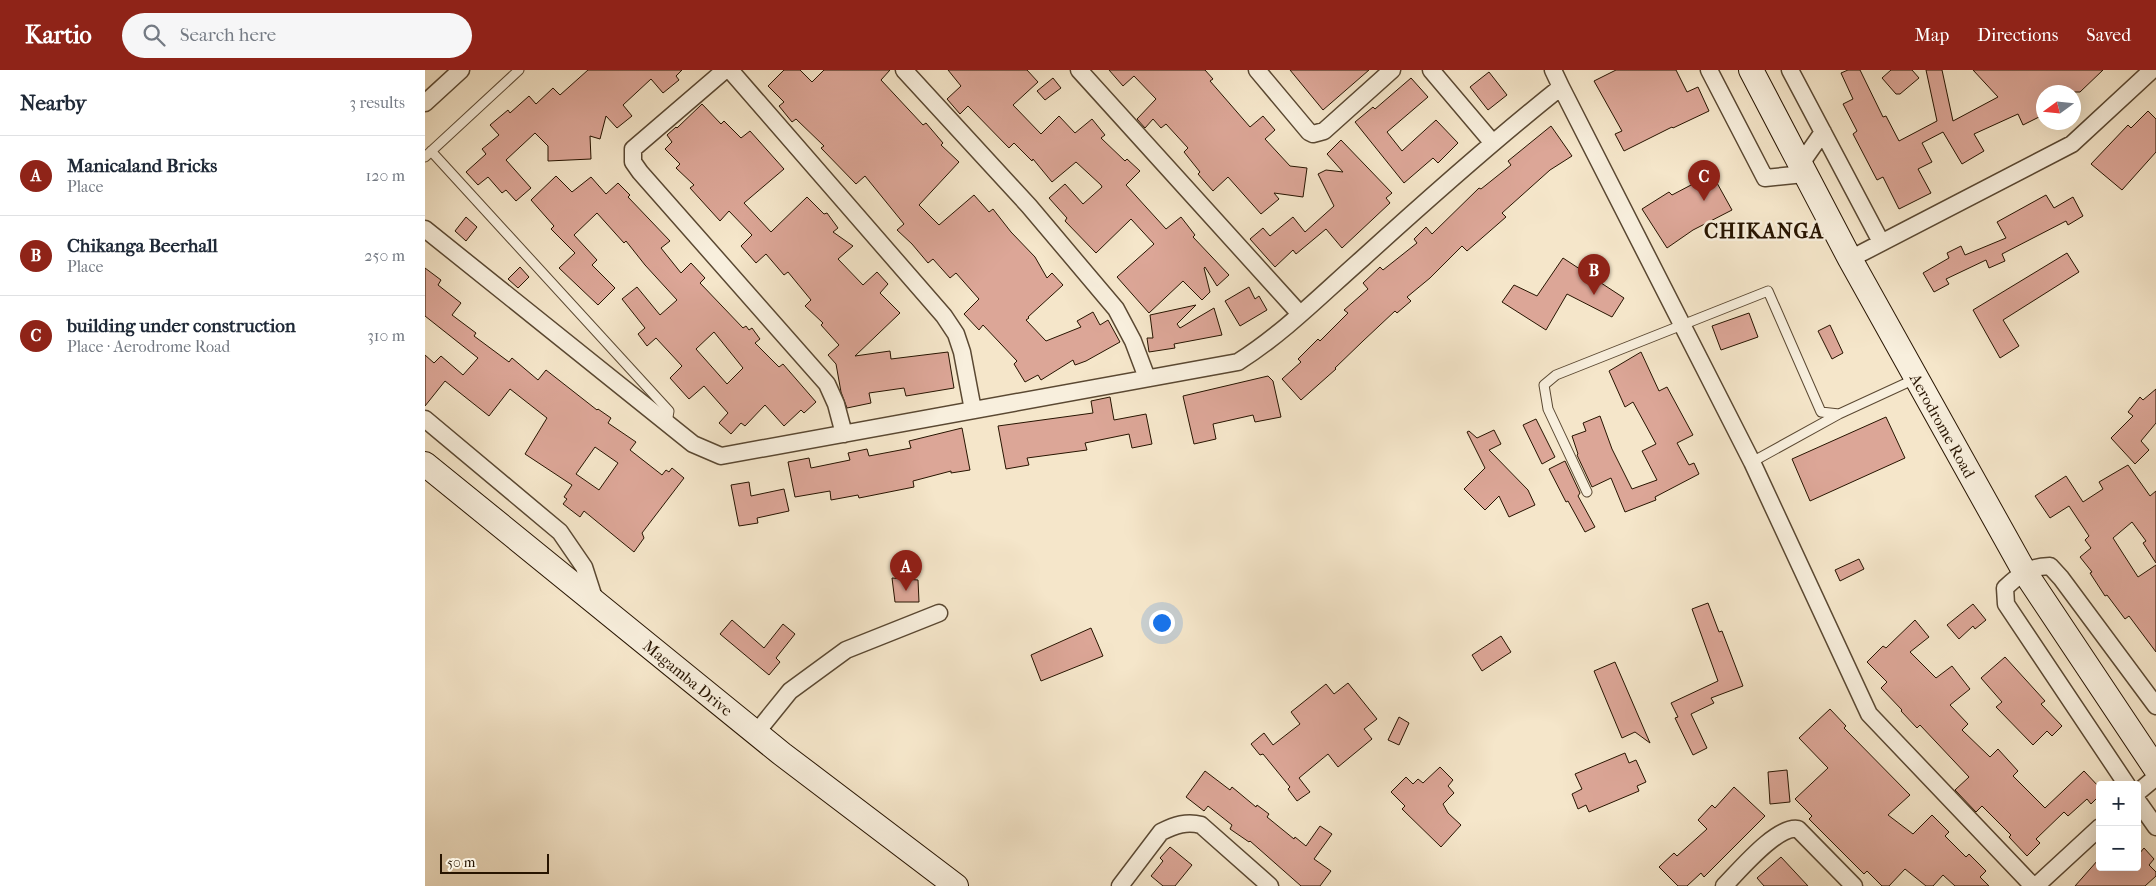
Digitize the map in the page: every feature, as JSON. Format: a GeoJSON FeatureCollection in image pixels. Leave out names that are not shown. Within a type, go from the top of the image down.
{"type":"FeatureCollection","features":[{"type":"Feature","properties":{"kind":"street"},"geometry":{"type":"LineString","coordinates":[[425,103],[461,70]]}},
{"type":"Feature","properties":{"kind":"street"},"geometry":{"type":"LineString","coordinates":[[725,70],[633,149],[633,162],[827,384],[836,404],[844,434]]}},
{"type":"Feature","properties":{"kind":"street"},"geometry":{"type":"LineString","coordinates":[[730,70],[944,316],[959,342],[973,410]]}},
{"type":"Feature","properties":{"kind":"street"},"geometry":{"type":"LineString","coordinates":[[904,70],[1029,206],[1116,309],[1133,341],[1147,378]]}},
{"type":"Feature","properties":{"kind":"street"},"geometry":{"type":"LineString","coordinates":[[1079,70],[1301,314]]}},
{"type":"Feature","properties":{"kind":"street"},"geometry":{"type":"LineString","coordinates":[[1257,70],[1309,132],[1313,134],[1324,130],[1392,70]]}},
{"type":"Feature","properties":{"kind":"street"},"geometry":{"type":"LineString","coordinates":[[1431,70],[1492,142]]}},
{"type":"Feature","properties":{"kind":"street"},"geometry":{"type":"LineString","coordinates":[[1553,70],[1751,462],[1869,714],[2035,886],[2096,831]]}},
{"type":"Feature","properties":{"kind":"street"},"geometry":{"type":"LineString","coordinates":[[1709,70],[1765,178],[1802,170],[1823,132]]}},
{"type":"Feature","properties":{"kind":"street","name":"Aerodrome Road"},"geometry":{"type":"LineString","coordinates":[[1751,70],[1802,170],[1915,379],[2024,571],[2156,769]]}},
{"type":"Feature","properties":{"kind":"street"},"geometry":{"type":"LineString","coordinates":[[1791,70],[1881,242]]}},
{"type":"Feature","properties":{"kind":"street"},"geometry":{"type":"LineString","coordinates":[[1850,259],[2072,144],[2152,70]]}},
{"type":"Feature","properties":{"kind":"street"},"geometry":{"type":"LineString","coordinates":[[425,229],[693,444],[721,456],[1238,362],[1258,350],[1301,314],[1492,142],[1561,87]]}},
{"type":"Feature","properties":{"kind":"street"},"geometry":{"type":"LineString","coordinates":[[425,419],[559,532],[584,567],[595,601]]}},
{"type":"Feature","properties":{"kind":"street","name":"Magamba Drive"},"geometry":{"type":"LineString","coordinates":[[425,464],[756,733],[956,886]]}},
{"type":"Feature","properties":{"kind":"street"},"geometry":{"type":"LineString","coordinates":[[2124,781],[2006,604],[2004,597],[2005,588],[2024,571],[2050,566],[2061,578],[2156,706]]}},
{"type":"Feature","properties":{"kind":"street"},"geometry":{"type":"LineString","coordinates":[[756,733],[790,691],[847,650],[939,613]]}},
{"type":"Feature","properties":{"kind":"street"},"geometry":{"type":"LineString","coordinates":[[2141,790],[2156,777]]}},
{"type":"Feature","properties":{"kind":"street"},"geometry":{"type":"LineString","coordinates":[[2141,806],[2156,827]]}},
{"type":"Feature","properties":{"kind":"street"},"geometry":{"type":"LineString","coordinates":[[1120,886],[1161,832],[1170,827],[1191,822],[1201,825],[1270,886]]}},
{"type":"Feature","properties":{"kind":"street"},"geometry":{"type":"LineString","coordinates":[[1724,886],[1776,836],[1792,828],[1798,829],[1853,886]]}},
{"type":"Feature","properties":{"kind":"lane"},"geometry":{"type":"LineString","coordinates":[[519,70],[428,154],[669,411],[667,423]]}},
{"type":"Feature","properties":{"kind":"lane"},"geometry":{"type":"LineString","coordinates":[[1587,492],[1548,409],[1544,385],[1555,375],[1768,290],[1821,412],[1839,414]]}},
{"type":"Feature","properties":{"kind":"lane"},"geometry":{"type":"LineString","coordinates":[[1751,462],[1839,414],[1915,379]]}},
{"type":"Feature","properties":{"kind":"building"},"geometry":{"type":"Polygon","coordinates":[[[588,70],[682,70],[676,76],[679,80],[663,93],[651,79],[623,105],[632,116],[617,128],[606,116],[600,139],[590,136],[591,159],[548,161],[548,146],[535,133],[506,160],[531,188],[516,201],[506,190],[502,193],[488,177],[478,185],[466,172],[486,154],[482,149],[499,135],[490,125],[508,110],[510,113],[529,96],[536,104],[553,88],[560,95],[588,70]]]}},
{"type":"Feature","properties":{"kind":"building"},"geometry":{"type":"Polygon","coordinates":[[[784,70],[800,70],[812,82],[824,70],[890,70],[881,80],[923,125],[926,123],[943,143],[941,145],[959,162],[919,205],[939,225],[974,195],[989,212],[993,209],[1011,232],[1035,257],[1047,278],[1052,273],[1063,285],[1026,320],[1046,341],[1081,327],[1077,321],[1093,312],[1100,325],[1108,320],[1120,342],[1086,361],[1075,365],[1073,360],[1041,380],[1038,375],[1025,382],[1014,364],[1017,361],[983,325],[979,330],[964,314],[979,299],[956,273],[950,278],[933,259],[928,263],[897,230],[904,224],[865,176],[856,184],[821,148],[824,146],[796,119],[792,122],[779,106],[784,102],[768,86],[784,70]]]}},
{"type":"Feature","properties":{"kind":"building"},"geometry":{"type":"Polygon","coordinates":[[[948,70],[1027,70],[1038,82],[1013,105],[1041,134],[1059,116],[1075,133],[1092,119],[1105,135],[1101,138],[1125,161],[1127,159],[1140,171],[1126,185],[1166,229],[1181,217],[1195,235],[1193,237],[1229,275],[1217,286],[1205,267],[1210,292],[1202,300],[1183,281],[1149,313],[1117,277],[1154,244],[1131,219],[1096,253],[1065,221],[1067,218],[1049,198],[1065,184],[1083,204],[1102,187],[1101,185],[1076,162],[1052,182],[1033,159],[1032,161],[1014,143],[1009,148],[968,106],[960,114],[947,99],[961,86],[948,70]]]}},
{"type":"Feature","properties":{"kind":"building"},"geometry":{"type":"Polygon","coordinates":[[[1109,70],[1205,70],[1213,79],[1210,81],[1250,127],[1263,116],[1275,130],[1265,139],[1290,166],[1307,168],[1303,197],[1274,193],[1279,199],[1261,214],[1228,177],[1213,191],[1198,174],[1200,172],[1184,152],[1188,148],[1166,124],[1161,128],[1153,119],[1145,128],[1137,119],[1156,99],[1134,76],[1123,86],[1109,70]]]}},
{"type":"Feature","properties":{"kind":"building"},"geometry":{"type":"Polygon","coordinates":[[[1290,70],[1369,70],[1323,110],[1290,70]]]}},
{"type":"Feature","properties":{"kind":"building"},"geometry":{"type":"Polygon","coordinates":[[[1616,70],[1676,70],[1687,92],[1698,87],[1709,111],[1624,151],[1615,134],[1622,131],[1594,81],[1616,70]]]}},
{"type":"Feature","properties":{"kind":"building"},"geometry":{"type":"Polygon","coordinates":[[[1848,70],[1860,70],[1883,117],[1886,116],[1899,141],[1937,121],[1926,70],[1942,70],[1953,121],[1998,97],[1973,70],[2103,70],[2081,91],[2081,85],[2036,85],[2036,118],[2023,125],[2018,114],[1974,134],[1984,151],[1962,164],[1943,132],[1922,143],[1932,162],[1918,169],[1931,193],[1899,209],[1883,177],[1877,180],[1853,134],[1857,131],[1843,104],[1853,99],[1841,73],[1848,70]]]}},
{"type":"Feature","properties":{"kind":"building"},"geometry":{"type":"Polygon","coordinates":[[[1891,70],[1912,70],[1919,78],[1900,94],[1896,94],[1882,78],[1891,70]]]}},
{"type":"Feature","properties":{"kind":"building"},"geometry":{"type":"Polygon","coordinates":[[[1489,72],[1507,95],[1488,110],[1470,87],[1489,72]]]}},
{"type":"Feature","properties":{"kind":"building"},"geometry":{"type":"Polygon","coordinates":[[[1053,78],[1061,88],[1045,100],[1037,91],[1053,78]]]}},
{"type":"Feature","properties":{"kind":"building"},"geometry":{"type":"Polygon","coordinates":[[[1411,78],[1428,97],[1387,132],[1402,151],[1436,120],[1458,143],[1438,163],[1433,158],[1404,183],[1355,122],[1373,107],[1375,109],[1411,78]]]}},
{"type":"Feature","properties":{"kind":"building"},"geometry":{"type":"Polygon","coordinates":[[[702,104],[721,124],[724,121],[741,138],[750,131],[784,169],[744,203],[771,232],[807,197],[824,214],[827,213],[838,228],[833,232],[853,246],[838,259],[863,285],[877,272],[888,284],[880,293],[900,313],[855,356],[890,351],[891,359],[948,352],[954,388],[906,396],[904,388],[869,393],[871,403],[847,408],[841,392],[836,364],[828,355],[839,345],[821,325],[823,323],[805,306],[811,300],[788,272],[784,275],[766,254],[756,263],[741,246],[752,235],[729,211],[720,221],[690,188],[694,185],[676,168],[680,164],[665,149],[672,142],[667,135],[702,104]]]}},
{"type":"Feature","properties":{"kind":"building"},"geometry":{"type":"Polygon","coordinates":[[[2148,111],[2156,119],[2156,152],[2122,190],[2091,164],[2128,125],[2131,128],[2148,111]]]}},
{"type":"Feature","properties":{"kind":"building"},"geometry":{"type":"Polygon","coordinates":[[[1551,126],[1572,156],[1550,170],[1502,213],[1506,217],[1467,251],[1462,246],[1430,278],[1407,297],[1411,301],[1397,313],[1395,311],[1336,369],[1301,400],[1282,379],[1301,362],[1298,359],[1318,339],[1320,341],[1348,313],[1344,310],[1368,289],[1363,283],[1380,267],[1383,270],[1417,243],[1414,239],[1426,227],[1432,234],[1479,188],[1481,189],[1511,165],[1508,161],[1551,126]]]}},
{"type":"Feature","properties":{"kind":"building"},"geometry":{"type":"Polygon","coordinates":[[[1341,140],[1392,193],[1386,198],[1390,203],[1342,248],[1326,229],[1296,254],[1293,250],[1275,267],[1250,239],[1263,228],[1270,236],[1293,217],[1305,232],[1334,206],[1318,174],[1326,170],[1343,172],[1327,154],[1341,140]]]}},
{"type":"Feature","properties":{"kind":"building"},"geometry":{"type":"Polygon","coordinates":[[[1712,174],[1732,210],[1693,230],[1667,248],[1642,209],[1669,192],[1672,195],[1712,174]]]}},
{"type":"Feature","properties":{"kind":"building"},"geometry":{"type":"Polygon","coordinates":[[[556,176],[572,192],[591,177],[606,194],[618,183],[630,195],[628,197],[670,241],[661,248],[681,273],[691,263],[705,278],[700,283],[743,328],[746,326],[749,330],[752,328],[760,339],[755,343],[779,367],[783,364],[816,402],[804,413],[801,410],[784,426],[765,405],[745,426],[741,423],[731,434],[719,423],[728,413],[704,386],[689,399],[670,378],[682,366],[656,338],[647,346],[638,334],[645,328],[622,299],[637,287],[660,315],[677,300],[626,241],[624,243],[597,213],[574,235],[597,260],[592,265],[615,288],[598,305],[559,268],[575,253],[551,229],[554,226],[531,200],[556,176]],[[714,332],[696,349],[727,384],[743,368],[714,332]]]}},
{"type":"Feature","properties":{"kind":"building"},"geometry":{"type":"Polygon","coordinates":[[[2046,195],[2054,208],[2073,197],[2083,216],[2068,225],[2066,221],[2002,254],[2005,261],[1989,268],[1986,260],[1946,279],[1949,284],[1934,292],[1923,273],[1949,258],[1947,253],[1961,246],[1965,255],[2006,238],[1997,222],[2046,195]]]}},
{"type":"Feature","properties":{"kind":"building"},"geometry":{"type":"Polygon","coordinates":[[[466,217],[477,227],[466,241],[455,231],[466,217]]]}},
{"type":"Feature","properties":{"kind":"building"},"geometry":{"type":"Polygon","coordinates":[[[2067,253],[2079,272],[2003,320],[2019,346],[2000,358],[1973,310],[2067,253]]]}},
{"type":"Feature","properties":{"kind":"building"},"geometry":{"type":"Polygon","coordinates":[[[1563,258],[1624,298],[1612,317],[1567,294],[1546,330],[1502,302],[1514,285],[1537,296],[1563,258]]]}},
{"type":"Feature","properties":{"kind":"building"},"geometry":{"type":"Polygon","coordinates":[[[520,267],[529,277],[518,288],[508,279],[520,267]]]}},
{"type":"Feature","properties":{"kind":"building"},"geometry":{"type":"Polygon","coordinates":[[[425,268],[441,280],[438,285],[461,303],[452,315],[476,333],[474,336],[509,362],[512,358],[538,380],[546,370],[597,410],[611,418],[608,423],[636,442],[630,450],[662,475],[666,470],[669,472],[672,468],[684,478],[642,533],[644,538],[634,552],[584,511],[580,517],[563,504],[567,499],[564,497],[572,485],[525,454],[547,418],[510,389],[489,416],[445,381],[425,406],[425,355],[434,363],[441,356],[463,375],[478,358],[425,316],[425,268]],[[595,447],[576,474],[599,490],[618,463],[595,447]]]}},
{"type":"Feature","properties":{"kind":"building"},"geometry":{"type":"Polygon","coordinates":[[[1249,287],[1255,299],[1259,296],[1267,310],[1240,326],[1225,301],[1249,287]]]}},
{"type":"Feature","properties":{"kind":"building"},"geometry":{"type":"Polygon","coordinates":[[[1196,305],[1177,324],[1180,328],[1214,308],[1222,335],[1174,344],[1175,348],[1149,352],[1147,338],[1153,338],[1150,315],[1196,305]]]}},
{"type":"Feature","properties":{"kind":"building"},"geometry":{"type":"Polygon","coordinates":[[[1749,313],[1758,337],[1721,350],[1712,326],[1749,313]]]}},
{"type":"Feature","properties":{"kind":"building"},"geometry":{"type":"Polygon","coordinates":[[[1830,325],[1843,353],[1832,359],[1818,331],[1830,325]]]}},
{"type":"Feature","properties":{"kind":"building"},"geometry":{"type":"Polygon","coordinates":[[[1641,352],[1659,391],[1667,387],[1693,435],[1677,443],[1689,465],[1694,463],[1699,474],[1655,497],[1656,500],[1625,512],[1611,478],[1592,487],[1577,455],[1572,436],[1586,431],[1583,423],[1600,416],[1612,449],[1632,489],[1657,480],[1642,451],[1656,444],[1633,402],[1625,407],[1609,371],[1641,352]]]}},
{"type":"Feature","properties":{"kind":"building"},"geometry":{"type":"Polygon","coordinates":[[[1268,376],[1273,381],[1281,417],[1255,422],[1253,415],[1213,424],[1216,439],[1194,444],[1183,396],[1268,376]]]}},
{"type":"Feature","properties":{"kind":"building"},"geometry":{"type":"Polygon","coordinates":[[[2156,389],[2156,423],[2141,441],[2149,450],[2135,464],[2111,438],[2133,416],[2128,412],[2140,397],[2143,400],[2156,389]]]}},
{"type":"Feature","properties":{"kind":"building"},"geometry":{"type":"Polygon","coordinates":[[[1110,397],[1114,420],[1146,414],[1152,444],[1132,448],[1129,434],[1085,443],[1087,450],[1027,458],[1029,465],[1006,469],[998,426],[1093,413],[1091,401],[1110,397]]]}},
{"type":"Feature","properties":{"kind":"building"},"geometry":{"type":"Polygon","coordinates":[[[1886,417],[1905,458],[1810,501],[1792,459],[1886,417]]]}},
{"type":"Feature","properties":{"kind":"building"},"geometry":{"type":"Polygon","coordinates":[[[1536,419],[1555,457],[1542,464],[1523,425],[1536,419]]]}},
{"type":"Feature","properties":{"kind":"building"},"geometry":{"type":"Polygon","coordinates":[[[962,428],[970,470],[951,473],[951,471],[913,481],[914,487],[859,498],[858,495],[831,500],[830,491],[795,497],[788,462],[809,458],[811,468],[850,460],[848,453],[867,449],[869,456],[911,448],[909,441],[962,428]]]}},
{"type":"Feature","properties":{"kind":"building"},"geometry":{"type":"Polygon","coordinates":[[[1494,430],[1501,444],[1489,450],[1528,490],[1535,505],[1509,517],[1499,496],[1485,510],[1464,489],[1485,468],[1467,432],[1469,431],[1477,438],[1494,430]]]}},
{"type":"Feature","properties":{"kind":"building"},"geometry":{"type":"Polygon","coordinates":[[[1565,461],[1580,493],[1578,496],[1595,527],[1585,532],[1568,501],[1566,502],[1549,469],[1565,461]]]}},
{"type":"Feature","properties":{"kind":"building"},"geometry":{"type":"Polygon","coordinates":[[[2128,465],[2150,496],[2156,491],[2156,563],[2143,543],[2146,541],[2132,522],[2113,538],[2138,577],[2156,565],[2156,652],[2129,616],[2125,619],[2107,595],[2105,596],[2090,573],[2092,572],[2080,557],[2091,548],[2085,540],[2089,536],[2069,506],[2050,518],[2035,496],[2066,476],[2083,502],[2103,489],[2099,482],[2128,465]]]}},
{"type":"Feature","properties":{"kind":"building"},"geometry":{"type":"Polygon","coordinates":[[[749,482],[751,496],[784,489],[789,511],[757,518],[758,523],[739,526],[731,485],[749,482]]]}},
{"type":"Feature","properties":{"kind":"building"},"geometry":{"type":"Polygon","coordinates":[[[1859,559],[1864,569],[1840,581],[1835,570],[1859,559]]]}},
{"type":"Feature","properties":{"kind":"building"},"geometry":{"type":"Polygon","coordinates":[[[892,578],[918,580],[919,602],[895,602],[892,578]]]}},
{"type":"Feature","properties":{"kind":"building"},"geometry":{"type":"Polygon","coordinates":[[[1708,603],[1719,632],[1722,631],[1743,686],[1711,698],[1714,703],[1691,714],[1707,748],[1693,755],[1675,718],[1678,717],[1671,703],[1718,681],[1692,609],[1708,603]]]}},
{"type":"Feature","properties":{"kind":"building"},"geometry":{"type":"Polygon","coordinates":[[[1973,604],[1986,620],[1975,629],[1973,626],[1959,639],[1947,625],[1973,604]]]}},
{"type":"Feature","properties":{"kind":"building"},"geometry":{"type":"Polygon","coordinates":[[[732,620],[764,648],[783,624],[795,634],[776,658],[780,662],[769,675],[720,634],[732,620]]]}},
{"type":"Feature","properties":{"kind":"building"},"geometry":{"type":"Polygon","coordinates":[[[1915,620],[1929,637],[1910,652],[1936,678],[1952,666],[1970,689],[1950,705],[1968,724],[1962,730],[1990,757],[1998,749],[2018,771],[2013,776],[2045,808],[2084,771],[2096,784],[2096,799],[2091,804],[2087,799],[2068,816],[2064,812],[2036,839],[2040,843],[2027,856],[2009,837],[2011,835],[1982,806],[1976,812],[1955,790],[1969,777],[1920,725],[1917,728],[1881,688],[1887,682],[1867,662],[1883,646],[1886,648],[1915,620]]]}},
{"type":"Feature","properties":{"kind":"building"},"geometry":{"type":"Polygon","coordinates":[[[1091,628],[1103,656],[1041,681],[1031,655],[1091,628]]]}},
{"type":"Feature","properties":{"kind":"building"},"geometry":{"type":"Polygon","coordinates":[[[1501,636],[1511,652],[1482,671],[1472,655],[1501,636]]]}},
{"type":"Feature","properties":{"kind":"building"},"geometry":{"type":"Polygon","coordinates":[[[2005,657],[2045,701],[2041,704],[2062,726],[2052,736],[2047,731],[2033,745],[1996,707],[2002,702],[1981,678],[2005,657]]]}},
{"type":"Feature","properties":{"kind":"building"},"geometry":{"type":"Polygon","coordinates":[[[1615,662],[1650,743],[1635,732],[1622,738],[1594,671],[1615,662]]]}},
{"type":"Feature","properties":{"kind":"building"},"geometry":{"type":"Polygon","coordinates":[[[1348,683],[1377,719],[1364,729],[1372,739],[1338,767],[1328,754],[1299,778],[1310,792],[1297,801],[1288,789],[1290,787],[1263,754],[1260,755],[1251,744],[1264,733],[1273,745],[1300,724],[1291,712],[1326,684],[1334,694],[1348,683]]]}},
{"type":"Feature","properties":{"kind":"building"},"geometry":{"type":"Polygon","coordinates":[[[1830,709],[1846,726],[1844,728],[1910,795],[1888,815],[1913,834],[1932,815],[1949,832],[1945,836],[1966,857],[1969,854],[1986,871],[1980,877],[1989,886],[1955,886],[1943,875],[1933,886],[1926,886],[1905,869],[1889,886],[1882,886],[1867,871],[1864,874],[1809,819],[1812,816],[1795,799],[1828,768],[1799,738],[1830,709]]]}},
{"type":"Feature","properties":{"kind":"building"},"geometry":{"type":"Polygon","coordinates":[[[1399,717],[1409,723],[1399,745],[1388,740],[1399,717]]]}},
{"type":"Feature","properties":{"kind":"building"},"geometry":{"type":"Polygon","coordinates":[[[1625,753],[1629,763],[1636,760],[1646,782],[1637,786],[1639,791],[1589,812],[1586,805],[1578,809],[1572,794],[1582,789],[1575,774],[1625,753]]]}},
{"type":"Feature","properties":{"kind":"building"},"geometry":{"type":"Polygon","coordinates":[[[1440,767],[1453,780],[1448,786],[1454,793],[1443,804],[1448,813],[1461,825],[1441,847],[1402,809],[1405,806],[1391,792],[1406,777],[1413,784],[1418,779],[1423,783],[1440,767]]]}},
{"type":"Feature","properties":{"kind":"building"},"geometry":{"type":"Polygon","coordinates":[[[1787,770],[1790,802],[1770,804],[1768,772],[1787,770]]]}},
{"type":"Feature","properties":{"kind":"building"},"geometry":{"type":"Polygon","coordinates":[[[1205,771],[1230,790],[1232,787],[1256,807],[1257,805],[1269,814],[1267,817],[1294,839],[1295,837],[1306,846],[1320,826],[1332,834],[1314,859],[1331,871],[1320,886],[1301,886],[1250,841],[1230,829],[1232,825],[1208,806],[1204,811],[1186,797],[1205,771]]]}},
{"type":"Feature","properties":{"kind":"building"},"geometry":{"type":"Polygon","coordinates":[[[1734,787],[1765,816],[1704,877],[1701,873],[1687,886],[1678,886],[1659,867],[1674,853],[1677,856],[1707,829],[1698,820],[1712,805],[1715,808],[1734,787]]]}},
{"type":"Feature","properties":{"kind":"building"},"geometry":{"type":"Polygon","coordinates":[[[1170,847],[1192,865],[1175,886],[1163,886],[1151,876],[1163,861],[1160,858],[1170,847]]]}},
{"type":"Feature","properties":{"kind":"building"},"geometry":{"type":"Polygon","coordinates":[[[2144,848],[2154,859],[2149,865],[2156,872],[2156,876],[2145,886],[2075,886],[2096,862],[2096,871],[2141,871],[2141,852],[2144,848]]]}},
{"type":"Feature","properties":{"kind":"building"},"geometry":{"type":"Polygon","coordinates":[[[1781,857],[1808,886],[1764,886],[1757,878],[1781,857]]]}},
{"type":"Feature","properties":{"kind":"place","name":"building under construction"},"geometry":{"type":"Point","coordinates":[1704,201]}},
{"type":"Feature","properties":{"kind":"place","name":"Chikanga Beerhall"},"geometry":{"type":"Point","coordinates":[1594,295]}},
{"type":"Feature","properties":{"kind":"place","name":"Manicaland Bricks"},"geometry":{"type":"Point","coordinates":[906,591]}},
{"type":"Feature","properties":{"kind":"district","name":"CHIKANGA"},"geometry":{"type":"Point","coordinates":[1764,231]}}]}
